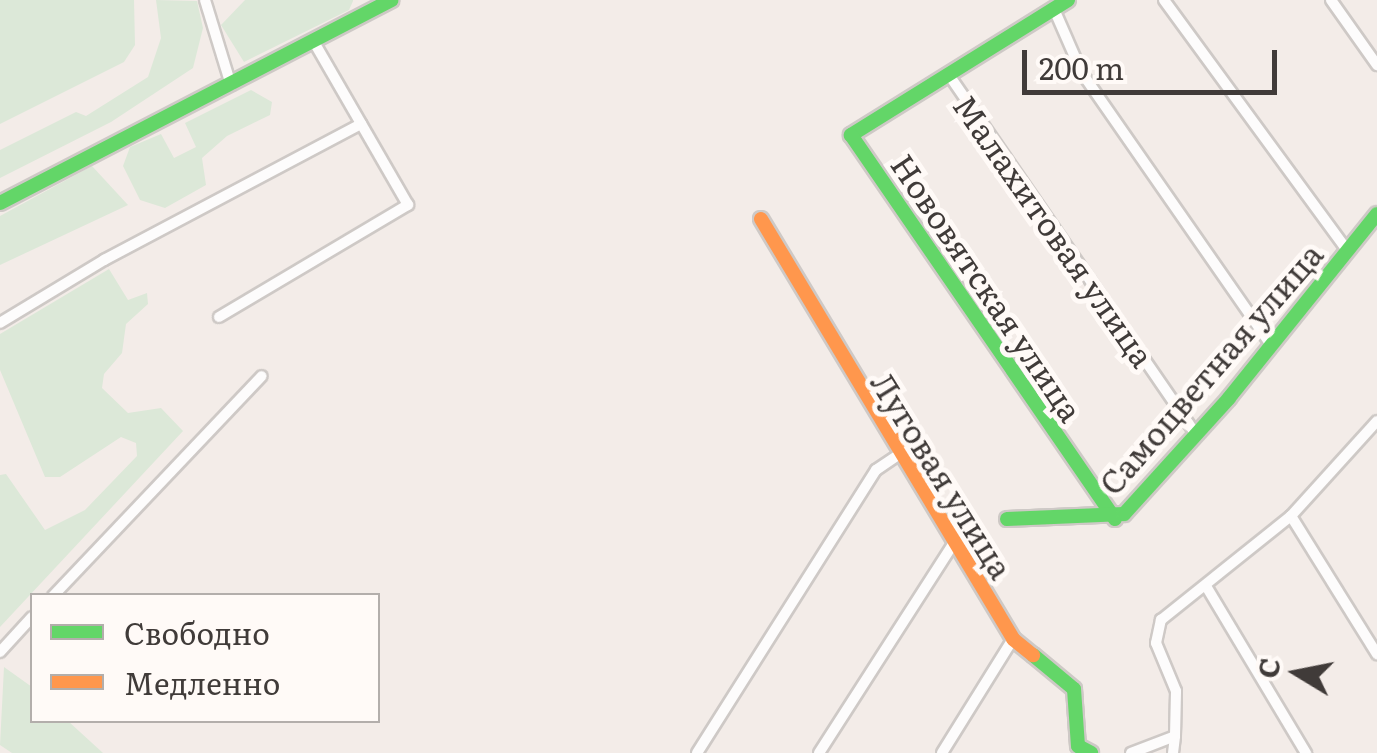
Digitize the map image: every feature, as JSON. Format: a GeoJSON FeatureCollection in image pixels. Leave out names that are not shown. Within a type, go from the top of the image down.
{"type":"FeatureCollection","features":[{"type":"Feature","properties":{"kind":"street"},"geometry":{"type":"LineString","coordinates":[[204,0],[231,85]]}},
{"type":"Feature","properties":{"kind":"street"},"geometry":{"type":"LineString","coordinates":[[0,203],[392,0]]}},
{"type":"Feature","properties":{"kind":"street"},"geometry":{"type":"LineString","coordinates":[[949,75],[1068,0]]}},
{"type":"Feature","properties":{"kind":"street"},"geometry":{"type":"LineString","coordinates":[[1164,0],[1348,251]]}},
{"type":"Feature","properties":{"kind":"street"},"geometry":{"type":"LineString","coordinates":[[1331,0],[1377,64]]}},
{"type":"Feature","properties":{"kind":"street"},"geometry":{"type":"LineString","coordinates":[[1054,9],[1082,73],[1272,346]]}},
{"type":"Feature","properties":{"kind":"street"},"geometry":{"type":"LineString","coordinates":[[219,318],[408,205],[314,42]]}},
{"type":"Feature","properties":{"kind":"street","name":"Нововятская улица"},"geometry":{"type":"LineString","coordinates":[[949,75],[851,136],[1115,519]]}},
{"type":"Feature","properties":{"kind":"street","name":"Малахитовая улица"},"geometry":{"type":"LineString","coordinates":[[949,75],[1196,434]]}},
{"type":"Feature","properties":{"kind":"street"},"geometry":{"type":"LineString","coordinates":[[0,324],[104,260],[361,124]]}},
{"type":"Feature","properties":{"kind":"street","name":"Самоцветная улица"},"geometry":{"type":"LineString","coordinates":[[1007,519],[1115,519],[1272,346],[1377,214]]}},
{"type":"Feature","properties":{"kind":"street","name":"Луговая улица"},"geometry":{"type":"LineString","coordinates":[[762,219],[952,546],[1013,640],[1074,689],[1084,750]]}},
{"type":"Feature","properties":{"kind":"street"},"geometry":{"type":"LineString","coordinates":[[56,593],[262,376]]}},
{"type":"Feature","properties":{"kind":"street"},"geometry":{"type":"LineString","coordinates":[[1173,753],[1176,691],[1155,634],[1169,612],[1291,516],[1377,421]]}},
{"type":"Feature","properties":{"kind":"street"},"geometry":{"type":"LineString","coordinates":[[697,753],[876,470],[898,455]]}},
{"type":"Feature","properties":{"kind":"street"},"geometry":{"type":"LineString","coordinates":[[1291,516],[1377,654]]}},
{"type":"Feature","properties":{"kind":"street"},"geometry":{"type":"LineString","coordinates":[[819,753],[952,546]]}},
{"type":"Feature","properties":{"kind":"street"},"geometry":{"type":"LineString","coordinates":[[1206,586],[1306,753]]}},
{"type":"Feature","properties":{"kind":"street"},"geometry":{"type":"LineString","coordinates":[[0,652],[30,620]]}},
{"type":"Feature","properties":{"kind":"street"},"geometry":{"type":"LineString","coordinates":[[942,753],[1013,640]]}},
{"type":"Feature","properties":{"kind":"street"},"geometry":{"type":"LineString","coordinates":[[1132,753],[1174,736]]}},
{"type":"Feature","properties":{"kind":"green space"},"geometry":{"type":"Polygon","coordinates":[[[0,0],[134,0],[135,45],[124,62],[0,124],[0,0]]]}},
{"type":"Feature","properties":{"kind":"green space"},"geometry":{"type":"Polygon","coordinates":[[[156,0],[197,1],[203,28],[193,68],[111,122],[0,178],[0,150],[76,112],[86,116],[148,77],[161,38],[156,0]]]}},
{"type":"Feature","properties":{"kind":"green space"},"geometry":{"type":"Polygon","coordinates":[[[245,0],[353,1],[349,10],[244,62],[221,25],[245,0]]]}},
{"type":"Feature","properties":{"kind":"green space"},"geometry":{"type":"Polygon","coordinates":[[[251,90],[272,102],[270,115],[227,136],[202,158],[206,185],[165,208],[140,200],[123,166],[130,147],[161,134],[174,158],[196,147],[185,123],[251,90]]]}},
{"type":"Feature","properties":{"kind":"green space"},"geometry":{"type":"Polygon","coordinates":[[[92,166],[128,205],[0,265],[0,216],[92,166]]]}},
{"type":"Feature","properties":{"kind":"green space"},"geometry":{"type":"Polygon","coordinates":[[[109,269],[128,300],[147,293],[148,304],[126,324],[122,353],[104,374],[102,388],[128,413],[161,408],[183,431],[0,627],[0,475],[6,474],[45,530],[85,510],[137,456],[136,443],[121,437],[60,477],[45,477],[0,370],[0,334],[109,269]]]}},
{"type":"Feature","properties":{"kind":"green space"},"geometry":{"type":"Polygon","coordinates":[[[4,667],[30,686],[30,723],[70,723],[103,753],[12,753],[0,745],[4,667]]]}},
{"type":"Feature","properties":{"kind":"traffic: fast"},"geometry":{"type":"LineString","coordinates":[[0,203],[392,0]]}},
{"type":"Feature","properties":{"kind":"traffic: fast"},"geometry":{"type":"LineString","coordinates":[[1068,0],[851,135],[1115,519]]}},
{"type":"Feature","properties":{"kind":"traffic: fast"},"geometry":{"type":"LineString","coordinates":[[1007,519],[1124,514],[1229,398],[1377,214]]}},
{"type":"Feature","properties":{"kind":"traffic: fast"},"geometry":{"type":"LineString","coordinates":[[1033,655],[1074,689],[1078,746],[1091,753]]}},
{"type":"Feature","properties":{"kind":"traffic: slow"},"geometry":{"type":"LineString","coordinates":[[761,219],[1013,639],[1033,655]]}}]}
